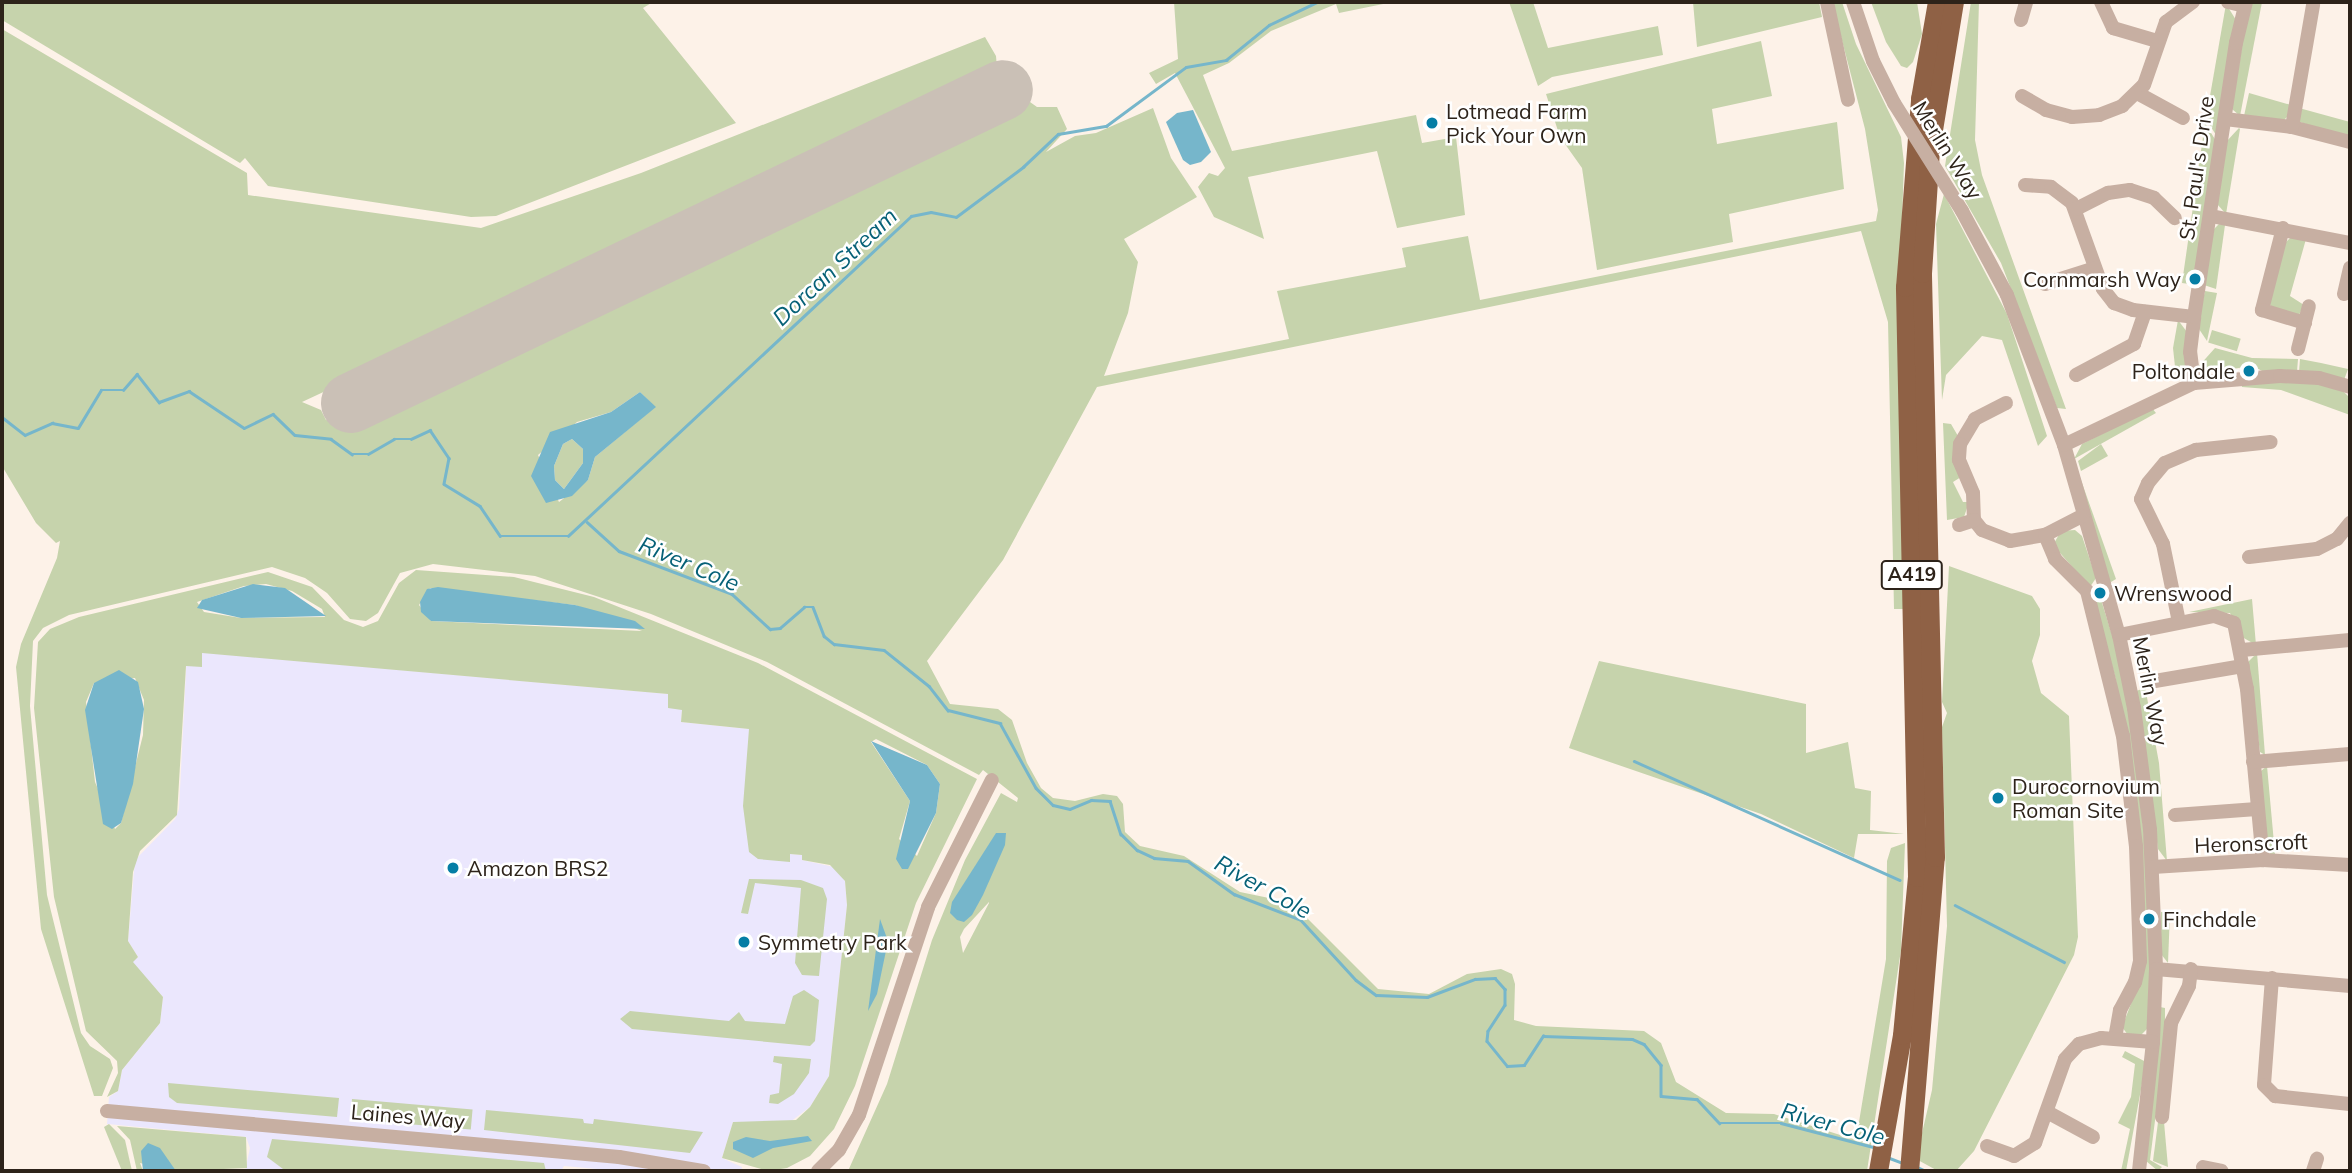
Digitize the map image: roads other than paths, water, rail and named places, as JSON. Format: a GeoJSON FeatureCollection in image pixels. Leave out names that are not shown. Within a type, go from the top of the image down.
{"type":"FeatureCollection","features":[{"type":"Feature","properties":{"kind":"highway","name":"A419"},"geometry":{"type":"LineString","coordinates":[[1894,1163],[1902,1035],[1917,877],[1905,287],[1912,167],[1937,2]]}},
{"type":"Feature","properties":{"kind":"highway","name":"A419"},"geometry":{"type":"LineString","coordinates":[[1894,1163],[1915,1080],[1926,1003],[1935,845],[1922,273],[1930,148],[1954,2]]}},
{"type":"Feature","properties":{"kind":"street"},"geometry":{"type":"LineString","coordinates":[[1827,2],[1848,100]]}},
{"type":"Feature","properties":{"kind":"street","name":"Merlin Way"},"geometry":{"type":"LineString","coordinates":[[1853,2],[1873,61],[1894,103],[1962,211],[2007,295],[2064,445],[2082,516],[2119,635],[2142,755],[2153,867],[2156,969],[2153,1042],[2139,1171]]}},
{"type":"Feature","properties":{"kind":"street"},"geometry":{"type":"LineString","coordinates":[[2021,20],[2026,2]]}},
{"type":"Feature","properties":{"kind":"street"},"geometry":{"type":"LineString","coordinates":[[2101,2],[2113,28],[2157,41]]}},
{"type":"Feature","properties":{"kind":"street"},"geometry":{"type":"LineString","coordinates":[[2022,96],[2055,114],[2082,117],[2107,112],[2139,94],[2166,22],[2193,2]]}},
{"type":"Feature","properties":{"kind":"street"},"geometry":{"type":"LineString","coordinates":[[2228,2],[2246,4]]}},
{"type":"Feature","properties":{"kind":"street","name":"St. Paul's Drive"},"geometry":{"type":"LineString","coordinates":[[2194,383],[2190,352],[2194,317],[2246,4]]}},
{"type":"Feature","properties":{"kind":"street"},"geometry":{"type":"LineString","coordinates":[[2292,127],[2314,5]]}},
{"type":"Feature","properties":{"kind":"street"},"geometry":{"type":"LineString","coordinates":[[2139,94],[2176,111]]}},
{"type":"Feature","properties":{"kind":"street"},"geometry":{"type":"LineString","coordinates":[[2225,119],[2292,127],[2350,142]]}},
{"type":"Feature","properties":{"kind":"street"},"geometry":{"type":"LineString","coordinates":[[2025,185],[2051,187],[2076,209],[2095,268],[2109,299],[2145,312],[2194,317]]}},
{"type":"Feature","properties":{"kind":"street"},"geometry":{"type":"LineString","coordinates":[[2076,209],[2108,193],[2130,190],[2154,198],[2175,211]]}},
{"type":"Feature","properties":{"kind":"street"},"geometry":{"type":"LineString","coordinates":[[2211,216],[2350,243]]}},
{"type":"Feature","properties":{"kind":"street"},"geometry":{"type":"LineString","coordinates":[[2283,228],[2262,310],[2305,323]]}},
{"type":"Feature","properties":{"kind":"street"},"geometry":{"type":"LineString","coordinates":[[2045,284],[2095,268]]}},
{"type":"Feature","properties":{"kind":"street"},"geometry":{"type":"LineString","coordinates":[[2344,294],[2350,268]]}},
{"type":"Feature","properties":{"kind":"street"},"geometry":{"type":"LineString","coordinates":[[2298,349],[2309,306]]}},
{"type":"Feature","properties":{"kind":"street"},"geometry":{"type":"LineString","coordinates":[[2076,375],[2134,344],[2145,312]]}},
{"type":"Feature","properties":{"kind":"street"},"geometry":{"type":"LineString","coordinates":[[2064,445],[2194,383],[2280,376],[2319,378],[2350,387]]}},
{"type":"Feature","properties":{"kind":"street"},"geometry":{"type":"LineString","coordinates":[[2006,403],[1975,419],[1960,444],[1961,469],[1973,493],[1974,520],[1982,530],[2010,541],[2045,535],[2082,516]]}},
{"type":"Feature","properties":{"kind":"street"},"geometry":{"type":"LineString","coordinates":[[2179,622],[2163,544],[2141,499],[2148,482],[2165,463],[2196,450],[2271,442]]}},
{"type":"Feature","properties":{"kind":"street"},"geometry":{"type":"LineString","coordinates":[[1959,524],[1974,520]]}},
{"type":"Feature","properties":{"kind":"street"},"geometry":{"type":"LineString","coordinates":[[2249,557],[2317,549],[2337,539],[2350,523]]}},
{"type":"Feature","properties":{"kind":"street","name":"Merlin Way"},"geometry":{"type":"LineString","coordinates":[[2045,535],[2055,559],[2078,579],[2093,602],[2123,736],[2136,846],[2140,961],[2135,982],[2120,1010],[2115,1039]]}},
{"type":"Feature","properties":{"kind":"street"},"geometry":{"type":"LineString","coordinates":[[2119,635],[2179,622],[2225,617],[2236,626],[2242,650],[2263,860]]}},
{"type":"Feature","properties":{"kind":"street"},"geometry":{"type":"LineString","coordinates":[[2242,650],[2350,640]]}},
{"type":"Feature","properties":{"kind":"street"},"geometry":{"type":"LineString","coordinates":[[2155,681],[2243,666]]}},
{"type":"Feature","properties":{"kind":"street"},"geometry":{"type":"LineString","coordinates":[[2253,762],[2350,754]]}},
{"type":"Feature","properties":{"kind":"street"},"geometry":{"type":"LineString","coordinates":[[835,1171],[839,1150],[864,1101],[928,907],[992,779]]}},
{"type":"Feature","properties":{"kind":"street"},"geometry":{"type":"LineString","coordinates":[[2175,815],[2257,809]]}},
{"type":"Feature","properties":{"kind":"street","name":"Heronscroft"},"geometry":{"type":"LineString","coordinates":[[2153,867],[2263,860],[2350,865]]}},
{"type":"Feature","properties":{"kind":"street"},"geometry":{"type":"LineString","coordinates":[[2156,969],[2350,986]]}},
{"type":"Feature","properties":{"kind":"street"},"geometry":{"type":"LineString","coordinates":[[2162,1117],[2168,1102],[2171,1023],[2189,986],[2191,970]]}},
{"type":"Feature","properties":{"kind":"street"},"geometry":{"type":"LineString","coordinates":[[2272,978],[2264,1085],[2276,1096],[2350,1104]]}},
{"type":"Feature","properties":{"kind":"street"},"geometry":{"type":"LineString","coordinates":[[1987,1146],[2004,1155],[2021,1154],[2035,1143],[2049,1113],[2071,1051],[2089,1040],[2153,1042]]}},
{"type":"Feature","properties":{"kind":"street","name":"Laines Way"},"geometry":{"type":"LineString","coordinates":[[107,1111],[619,1157],[704,1171]]}},
{"type":"Feature","properties":{"kind":"street"},"geometry":{"type":"LineString","coordinates":[[2049,1113],[2093,1137]]}},
{"type":"Feature","properties":{"kind":"street"},"geometry":{"type":"LineString","coordinates":[[818,1171],[839,1150]]}},
{"type":"Feature","properties":{"kind":"street"},"geometry":{"type":"LineString","coordinates":[[2203,1167],[2223,1168]]}},
{"type":"Feature","properties":{"kind":"water"},"geometry":{"type":"Polygon","coordinates":[[[1193,110],[1211,152],[1201,162],[1190,165],[1183,160],[1166,122],[1177,113],[1193,110]]]}},
{"type":"Feature","properties":{"kind":"water"},"geometry":{"type":"Polygon","coordinates":[[[640,392],[656,407],[595,457],[588,480],[572,496],[546,503],[531,476],[550,432],[611,412],[640,392]],[[572,439],[563,444],[554,466],[555,480],[564,489],[583,463],[583,449],[572,439]]]}},
{"type":"Feature","properties":{"kind":"water"},"geometry":{"type":"Polygon","coordinates":[[[253,584],[285,588],[326,616],[241,618],[197,608],[202,600],[253,584]]]}},
{"type":"Feature","properties":{"kind":"water"},"geometry":{"type":"Polygon","coordinates":[[[438,587],[575,605],[635,621],[645,629],[431,621],[421,612],[420,602],[427,589],[438,587]]]}},
{"type":"Feature","properties":{"kind":"water"},"geometry":{"type":"Polygon","coordinates":[[[119,670],[138,682],[144,709],[133,784],[121,823],[112,829],[103,824],[85,710],[94,683],[119,670]]]}},
{"type":"Feature","properties":{"kind":"water"},"geometry":{"type":"Polygon","coordinates":[[[871,741],[927,765],[940,784],[936,813],[908,869],[902,869],[896,859],[910,801],[871,741]]]}},
{"type":"Feature","properties":{"kind":"water"},"geometry":{"type":"Polygon","coordinates":[[[996,833],[1006,833],[1005,845],[983,895],[972,915],[964,922],[957,920],[950,913],[952,902],[996,833]]]}},
{"type":"Feature","properties":{"kind":"water"},"geometry":{"type":"Polygon","coordinates":[[[880,919],[888,941],[877,994],[868,1011],[880,919]]]}},
{"type":"Feature","properties":{"kind":"water"},"geometry":{"type":"Polygon","coordinates":[[[808,1136],[812,1141],[773,1148],[753,1158],[733,1149],[733,1142],[746,1137],[770,1141],[808,1136]]]}},
{"type":"Feature","properties":{"kind":"water"},"geometry":{"type":"Polygon","coordinates":[[[148,1143],[160,1148],[176,1171],[143,1171],[141,1151],[148,1143]]]}},
{"type":"Feature","properties":{"kind":"waterway","name":"Dorcan Stream"},"geometry":{"type":"LineString","coordinates":[[2,417],[25,435],[52,423],[78,428],[101,390],[123,390],[137,374],[159,402],[189,391],[244,428],[273,414],[295,435],[331,439],[352,454],[368,454],[394,439],[411,439],[430,430],[449,458],[444,484],[480,506],[500,536],[568,536],[911,216],[931,212],[956,217],[1023,167],[1058,134],[1106,126],[1186,67],[1226,60],[1269,25],[1317,2]]}},
{"type":"Feature","properties":{"kind":"waterway","name":"River Cole"},"geometry":{"type":"LineString","coordinates":[[587,522],[619,551],[732,594],[770,629],[780,628],[804,607],[813,607],[824,636],[834,644],[884,650],[929,686],[948,710],[1000,723],[1036,788],[1053,805],[1070,809],[1091,800],[1110,801],[1121,834],[1137,850],[1154,858],[1188,861],[1234,894],[1301,920],[1356,980],[1376,995],[1427,997],[1475,979],[1495,978],[1505,989],[1505,1005],[1488,1031],[1487,1041],[1507,1066],[1524,1065],[1543,1036],[1632,1039],[1644,1044],[1661,1065],[1661,1096],[1697,1099],[1719,1123],[1781,1123],[1873,1147]]}},
{"type":"Feature","properties":{"kind":"waterway"},"geometry":{"type":"LineString","coordinates":[[1634,761],[1900,880]]}},
{"type":"Feature","properties":{"kind":"waterway"},"geometry":{"type":"LineString","coordinates":[[1955,905],[2064,962]]}},
{"type":"Feature","properties":{"kind":"waterway","name":"River Cole"},"geometry":{"type":"LineString","coordinates":[[1887,1157],[1900,1162]]}},
{"type":"Feature","properties":{"kind":"waterway","name":"River Cole"},"geometry":{"type":"LineString","coordinates":[[1917,1167],[1926,1171]]}},
{"type":"Feature","properties":{"kind":"place","name":"Lotmead Farm Pick Your Own"},"geometry":{"type":"Point","coordinates":[1432,123]}},
{"type":"Feature","properties":{"kind":"place","name":"Cornmarsh Way"},"geometry":{"type":"Point","coordinates":[2195,279]}},
{"type":"Feature","properties":{"kind":"place","name":"Poltondale"},"geometry":{"type":"Point","coordinates":[2249,371]}},
{"type":"Feature","properties":{"kind":"place","name":"Wrenswood"},"geometry":{"type":"Point","coordinates":[2100,593]}},
{"type":"Feature","properties":{"kind":"place","name":"Durocornovium Roman Site"},"geometry":{"type":"Point","coordinates":[1998,798]}},
{"type":"Feature","properties":{"kind":"place","name":"Amazon BRS2"},"geometry":{"type":"Point","coordinates":[453,868]}},
{"type":"Feature","properties":{"kind":"place","name":"Finchdale"},"geometry":{"type":"Point","coordinates":[2149,919]}},
{"type":"Feature","properties":{"kind":"place","name":"Symmetry Park"},"geometry":{"type":"Point","coordinates":[744,942]}}]}
